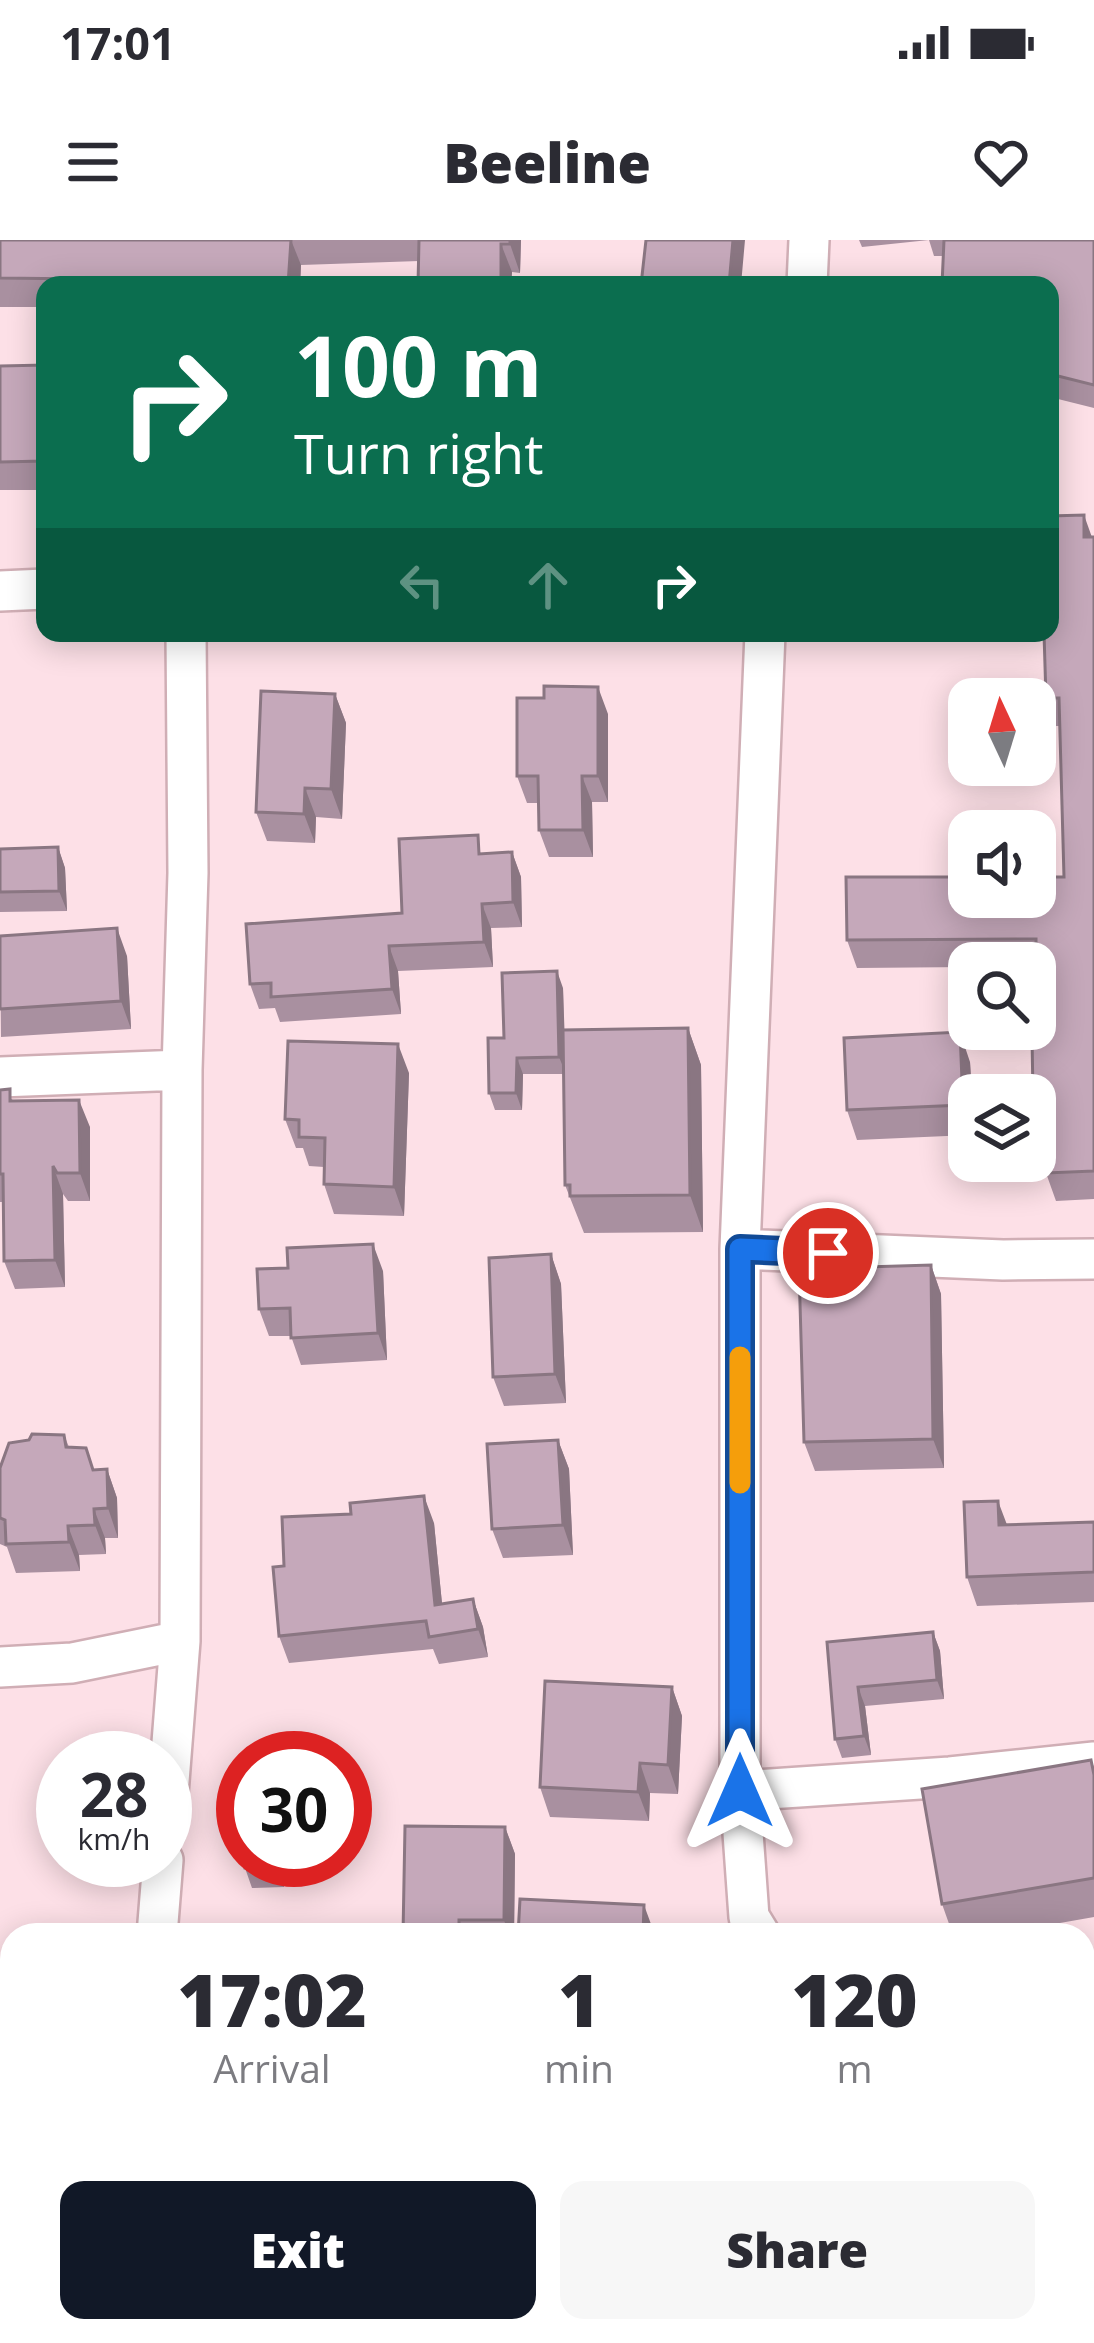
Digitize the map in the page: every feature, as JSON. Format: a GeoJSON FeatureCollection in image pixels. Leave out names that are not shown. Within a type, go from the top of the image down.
{"type":"FeatureCollection","features":[{"type":"Feature","properties":{"kind":"street"},"geometry":{"type":"LineString","coordinates":[[806,276],[808,240]]}},
{"type":"Feature","properties":{"kind":"street"},"geometry":{"type":"LineString","coordinates":[[0,591],[36,589]]}},
{"type":"Feature","properties":{"kind":"street"},"geometry":{"type":"LineString","coordinates":[[173,1731],[180,1641],[186,642]]}},
{"type":"Feature","properties":{"kind":"street"},"geometry":{"type":"LineString","coordinates":[[752,1923],[740,1791],[740,1249],[765,642]]}},
{"type":"Feature","properties":{"kind":"street"},"geometry":{"type":"LineString","coordinates":[[0,1077],[182,1070]]}},
{"type":"Feature","properties":{"kind":"street"},"geometry":{"type":"LineString","coordinates":[[740,1249],[1094,1259]]}},
{"type":"Feature","properties":{"kind":"street"},"geometry":{"type":"LineString","coordinates":[[0,1667],[71,1664],[180,1641]]}},
{"type":"Feature","properties":{"kind":"street"},"geometry":{"type":"LineString","coordinates":[[740,1791],[1094,1762]]}},
{"type":"Feature","properties":{"kind":"street"},"geometry":{"type":"LineString","coordinates":[[158,1923],[161,1887]]}},
{"type":"Feature","properties":{"kind":"building"},"geometry":{"type":"Polygon","coordinates":[[[0,240],[291,240],[289,276],[0,278],[0,240]]]}},
{"type":"Feature","properties":{"kind":"building"},"geometry":{"type":"Polygon","coordinates":[[[419,240],[510,240],[510,244],[501,244],[501,276],[418,276],[419,240]]]}},
{"type":"Feature","properties":{"kind":"building"},"geometry":{"type":"Polygon","coordinates":[[[646,240],[733,240],[730,276],[642,276],[646,240]]]}},
{"type":"Feature","properties":{"kind":"building"},"geometry":{"type":"Polygon","coordinates":[[[944,240],[1094,240],[1094,385],[1059,376],[1059,276],[942,276],[944,240]]]}},
{"type":"Feature","properties":{"kind":"building"},"geometry":{"type":"Polygon","coordinates":[[[36,365],[36,461],[0,462],[0,366],[36,365]]]}},
{"type":"Feature","properties":{"kind":"building"},"geometry":{"type":"Polygon","coordinates":[[[1084,515],[1084,537],[1094,537],[1094,1171],[1056,1173],[1056,1074],[1033,1074],[1032,1050],[1056,1050],[1056,942],[847,940],[846,877],[948,877],[948,918],[1056,918],[1056,877],[1064,877],[1059,698],[1056,678],[1045,678],[1044,642],[1059,642],[1059,516],[1084,515]]]}},
{"type":"Feature","properties":{"kind":"building"},"geometry":{"type":"Polygon","coordinates":[[[544,686],[598,687],[598,776],[582,776],[583,830],[539,830],[538,776],[517,776],[517,698],[544,698],[544,686]]]}},
{"type":"Feature","properties":{"kind":"building"},"geometry":{"type":"Polygon","coordinates":[[[261,691],[335,694],[331,789],[305,788],[304,814],[256,812],[261,691]]]}},
{"type":"Feature","properties":{"kind":"building"},"geometry":{"type":"Polygon","coordinates":[[[478,835],[479,854],[512,852],[513,902],[482,904],[484,942],[389,946],[392,989],[271,997],[271,983],[250,984],[246,924],[402,913],[399,839],[478,835]]]}},
{"type":"Feature","properties":{"kind":"building"},"geometry":{"type":"Polygon","coordinates":[[[58,847],[59,891],[0,892],[0,849],[58,847]]]}},
{"type":"Feature","properties":{"kind":"building"},"geometry":{"type":"Polygon","coordinates":[[[117,928],[121,1001],[0,1009],[0,936],[117,928]]]}},
{"type":"Feature","properties":{"kind":"building"},"geometry":{"type":"Polygon","coordinates":[[[557,971],[559,1057],[517,1058],[516,1093],[489,1093],[488,1038],[504,1038],[502,973],[557,971]]]}},
{"type":"Feature","properties":{"kind":"building"},"geometry":{"type":"Polygon","coordinates":[[[688,1028],[690,1195],[570,1196],[570,1185],[565,1185],[563,1030],[688,1028]]]}},
{"type":"Feature","properties":{"kind":"building"},"geometry":{"type":"Polygon","coordinates":[[[948,1033],[948,1050],[961,1050],[962,1074],[948,1074],[948,1106],[847,1110],[844,1038],[948,1033]]]}},
{"type":"Feature","properties":{"kind":"building"},"geometry":{"type":"Polygon","coordinates":[[[288,1041],[398,1044],[394,1187],[324,1184],[325,1138],[299,1137],[299,1120],[285,1119],[288,1041]]]}},
{"type":"Feature","properties":{"kind":"building"},"geometry":{"type":"Polygon","coordinates":[[[10,1089],[10,1101],[79,1100],[80,1173],[57,1173],[53,1166],[55,1260],[4,1261],[0,1090],[10,1089]]]}},
{"type":"Feature","properties":{"kind":"building"},"geometry":{"type":"Polygon","coordinates":[[[373,1244],[378,1333],[291,1338],[290,1308],[259,1309],[257,1269],[288,1268],[287,1248],[373,1244]]]}},
{"type":"Feature","properties":{"kind":"building"},"geometry":{"type":"Polygon","coordinates":[[[551,1254],[555,1374],[493,1377],[489,1258],[551,1254]]]}},
{"type":"Feature","properties":{"kind":"building"},"geometry":{"type":"Polygon","coordinates":[[[931,1265],[933,1439],[804,1442],[799,1269],[931,1265]]]}},
{"type":"Feature","properties":{"kind":"building"},"geometry":{"type":"Polygon","coordinates":[[[32,1434],[64,1435],[66,1447],[86,1448],[93,1470],[107,1469],[108,1508],[94,1509],[95,1525],[68,1526],[69,1542],[6,1544],[5,1520],[0,1518],[0,1468],[9,1443],[29,1440],[32,1434]]]}},
{"type":"Feature","properties":{"kind":"building"},"geometry":{"type":"Polygon","coordinates":[[[558,1440],[563,1525],[492,1529],[487,1444],[558,1440]]]}},
{"type":"Feature","properties":{"kind":"building"},"geometry":{"type":"Polygon","coordinates":[[[424,1496],[435,1605],[473,1599],[478,1629],[429,1637],[426,1621],[279,1636],[273,1567],[284,1566],[282,1517],[351,1514],[350,1503],[424,1496]]]}},
{"type":"Feature","properties":{"kind":"building"},"geometry":{"type":"Polygon","coordinates":[[[998,1501],[999,1525],[1094,1522],[1094,1572],[967,1577],[964,1502],[998,1501]]]}},
{"type":"Feature","properties":{"kind":"building"},"geometry":{"type":"Polygon","coordinates":[[[933,1632],[937,1680],[858,1687],[864,1736],[835,1739],[827,1642],[933,1632]]]}},
{"type":"Feature","properties":{"kind":"building"},"geometry":{"type":"Polygon","coordinates":[[[545,1681],[672,1687],[668,1765],[640,1763],[638,1792],[540,1787],[545,1681]]]}},
{"type":"Feature","properties":{"kind":"building"},"geometry":{"type":"Polygon","coordinates":[[[1091,1760],[1094,1878],[942,1904],[922,1789],[1091,1760]]]}},
{"type":"Feature","properties":{"kind":"building"},"geometry":{"type":"Polygon","coordinates":[[[405,1826],[505,1827],[504,1920],[403,1923],[405,1826]]]}},
{"type":"Feature","properties":{"kind":"building"},"geometry":{"type":"Polygon","coordinates":[[[520,1899],[644,1905],[643,1923],[519,1923],[520,1899]]]}},
{"type":"Feature","properties":{"kind":"slow traffic"},"geometry":{"type":"LineString","coordinates":[[740,1357],[740,1483]]}},
{"type":"Feature","properties":{"kind":"route"},"geometry":{"type":"LineString","coordinates":[[740,1791],[740,1249],[828,1253]]}}]}
